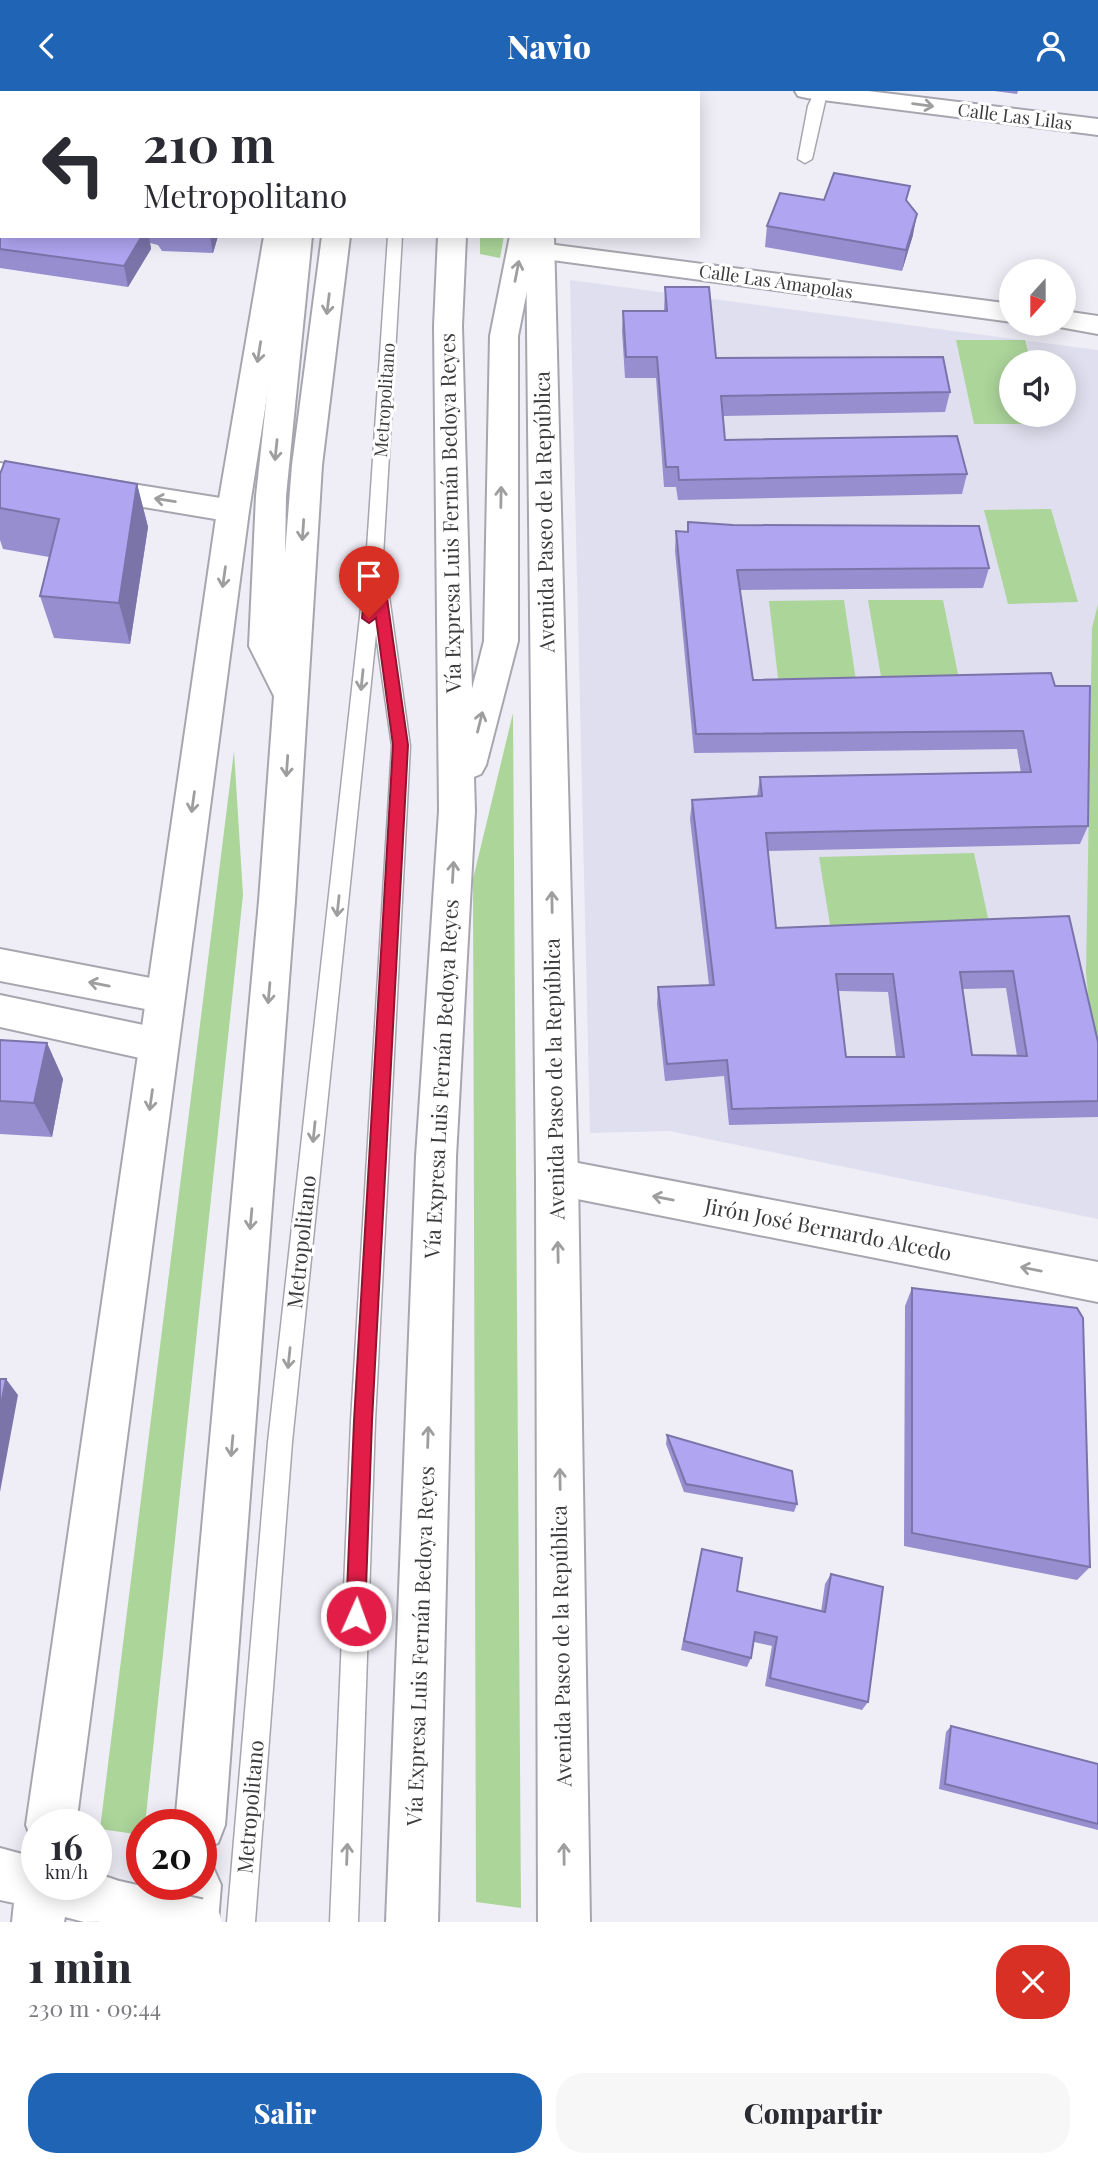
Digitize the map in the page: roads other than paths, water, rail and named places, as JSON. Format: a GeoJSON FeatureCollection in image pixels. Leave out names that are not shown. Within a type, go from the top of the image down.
{"type":"FeatureCollection","features":[{"type":"Feature","properties":{"kind":"main road","name":"Calle Las Lilas"},"geometry":{"type":"LineString","coordinates":[[813,92],[1054,110],[1098,127]]}},
{"type":"Feature","properties":{"kind":"main road"},"geometry":{"type":"LineString","coordinates":[[53,1809],[233,511],[278,238]]}},
{"type":"Feature","properties":{"kind":"main road"},"geometry":{"type":"LineString","coordinates":[[292,698],[266,646],[271,496],[298,238]]}},
{"type":"Feature","properties":{"kind":"main road"},"geometry":{"type":"LineString","coordinates":[[201,1809],[292,698],[307,465],[336,238]]}},
{"type":"Feature","properties":{"kind":"main road","name":"Vía Expresa Luis Fernán Bedoya Reyes"},"geometry":{"type":"LineString","coordinates":[[412,1922],[436,1157],[457,811],[448,326],[452,238]]}},
{"type":"Feature","properties":{"kind":"main road"},"geometry":{"type":"LineString","coordinates":[[457,811],[501,641],[504,336],[535,241]]}},
{"type":"Feature","properties":{"kind":"main road","name":"Calle Las Amapolas"},"geometry":{"type":"LineString","coordinates":[[535,241],[999,311]]}},
{"type":"Feature","properties":{"kind":"main road","name":"Avenida Paseo de la República"},"geometry":{"type":"LineString","coordinates":[[535,241],[557,1177],[564,1922]]}},
{"type":"Feature","properties":{"kind":"main road"},"geometry":{"type":"LineString","coordinates":[[1076,322],[1098,325]]}},
{"type":"Feature","properties":{"kind":"main road"},"geometry":{"type":"LineString","coordinates":[[0,473],[233,511]]}},
{"type":"Feature","properties":{"kind":"main road"},"geometry":{"type":"LineString","coordinates":[[0,965],[166,997]]}},
{"type":"Feature","properties":{"kind":"main road"},"geometry":{"type":"LineString","coordinates":[[0,1011],[158,1045]]}},
{"type":"Feature","properties":{"kind":"main road","name":"Jirón José Bernardo Alcedo"},"geometry":{"type":"LineString","coordinates":[[557,1177],[1098,1282]]}},
{"type":"Feature","properties":{"kind":"main road"},"geometry":{"type":"LineString","coordinates":[[0,1874],[21,1880]]}},
{"type":"Feature","properties":{"kind":"main road"},"geometry":{"type":"LineString","coordinates":[[38,1922],[39,1900]]}},
{"type":"Feature","properties":{"kind":"main road"},"geometry":{"type":"LineString","coordinates":[[100,1900],[198,1922]]}},
{"type":"Feature","properties":{"kind":"main road"},"geometry":{"type":"LineString","coordinates":[[192,1922],[194,1900]]}},
{"type":"Feature","properties":{"kind":"lane"},"geometry":{"type":"LineString","coordinates":[[805,159],[815,106],[813,92]]}},
{"type":"Feature","properties":{"kind":"lane","name":"Metropolitano"},"geometry":{"type":"LineString","coordinates":[[242,1922],[280,1442],[375,563],[395,238]]}},
{"type":"Feature","properties":{"kind":"lane","name":"Metropolitano"},"geometry":{"type":"LineString","coordinates":[[344,1922],[363,1421],[401,745],[375,563]]}}]}
